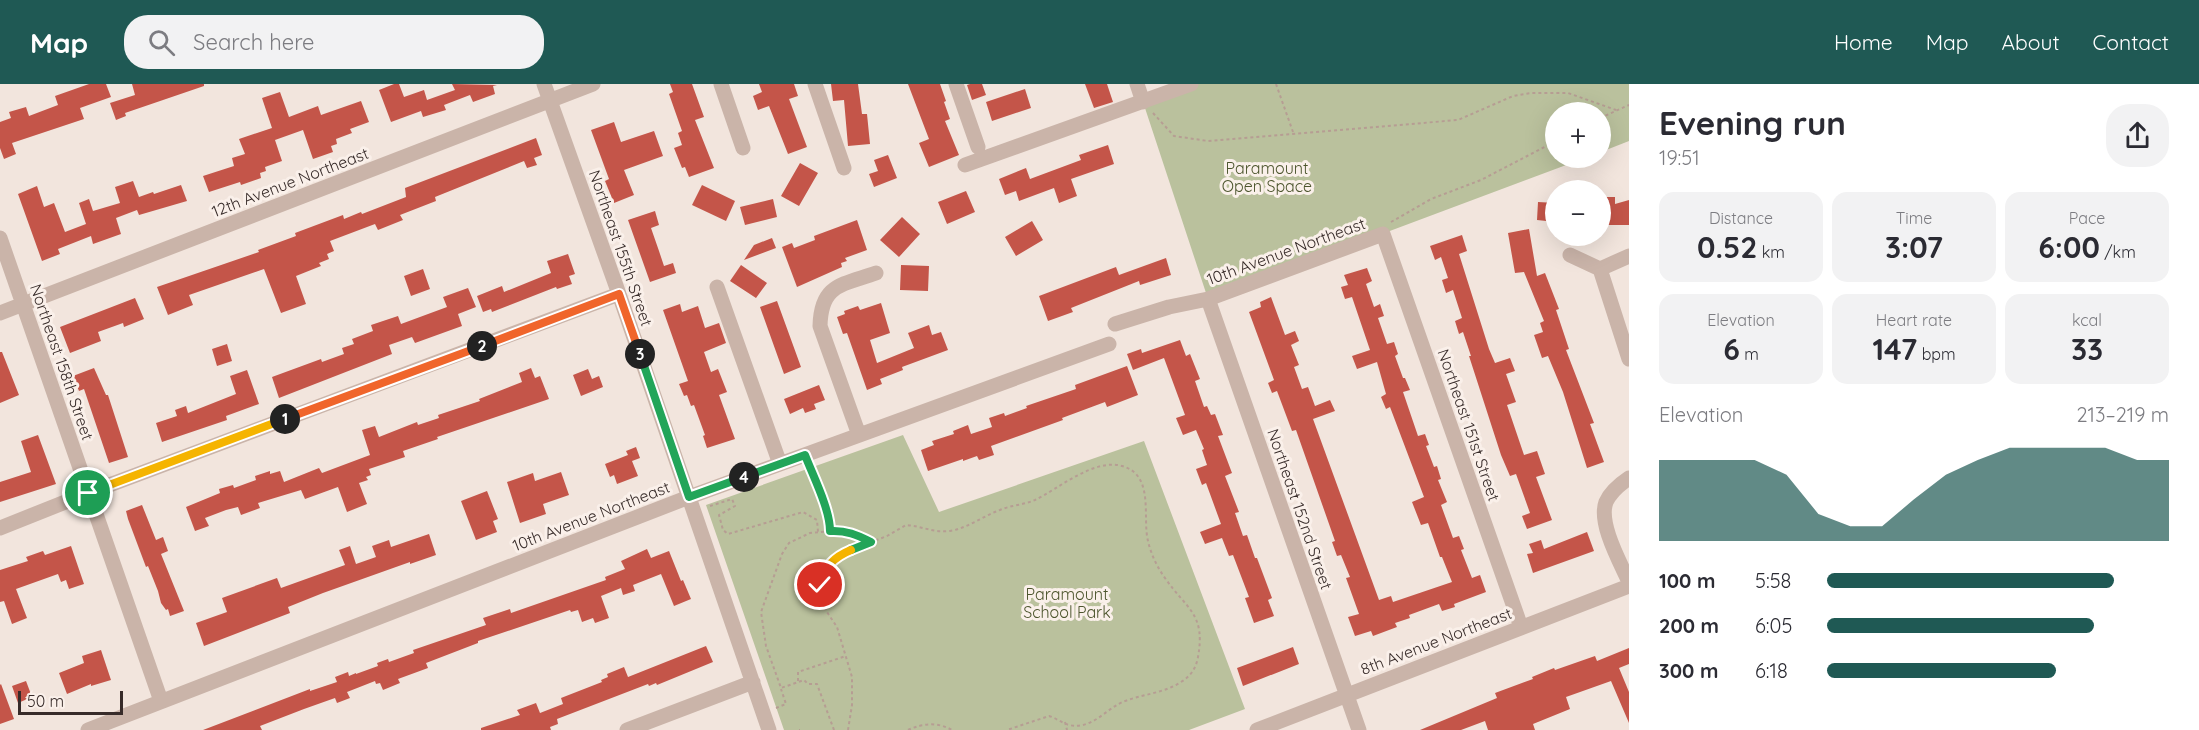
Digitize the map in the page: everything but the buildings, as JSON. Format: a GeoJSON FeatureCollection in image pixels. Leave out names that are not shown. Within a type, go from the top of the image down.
{"type":"FeatureCollection","features":[{"type":"Feature","properties":{"kind":"street","name":"Northeast 155th Street"},"geometry":{"type":"LineString","coordinates":[[544,84],[769,730]]}},
{"type":"Feature","properties":{"kind":"street","name":"12th Avenue Northeast"},"geometry":{"type":"LineString","coordinates":[[0,313],[593,84]]}},
{"type":"Feature","properties":{"kind":"street"},"geometry":{"type":"LineString","coordinates":[[721,84],[743,148]]}},
{"type":"Feature","properties":{"kind":"street"},"geometry":{"type":"LineString","coordinates":[[815,84],[844,168]]}},
{"type":"Feature","properties":{"kind":"street"},"geometry":{"type":"LineString","coordinates":[[956,84],[978,147]]}},
{"type":"Feature","properties":{"kind":"street"},"geometry":{"type":"LineString","coordinates":[[1137,84],[1143,102]]}},
{"type":"Feature","properties":{"kind":"street"},"geometry":{"type":"LineString","coordinates":[[965,165],[1191,84]]}},
{"type":"Feature","properties":{"kind":"street","name":"10th Avenue Northeast"},"geometry":{"type":"LineString","coordinates":[[1115,324],[1169,307],[1208,299],[1383,234]]}},
{"type":"Feature","properties":{"kind":"street","name":"Northeast 151st Street"},"geometry":{"type":"LineString","coordinates":[[1383,234],[1521,627]]}},
{"type":"Feature","properties":{"kind":"street","name":"Northeast 158th Street"},"geometry":{"type":"LineString","coordinates":[[0,238],[161,701]]}},
{"type":"Feature","properties":{"kind":"street"},"geometry":{"type":"LineString","coordinates":[[1569,255],[1600,269],[1629,359]]}},
{"type":"Feature","properties":{"kind":"street"},"geometry":{"type":"LineString","coordinates":[[1600,269],[1629,256]]}},
{"type":"Feature","properties":{"kind":"street"},"geometry":{"type":"LineString","coordinates":[[859,435],[820,326],[821,309],[826,295],[840,286],[876,273]]}},
{"type":"Feature","properties":{"kind":"street"},"geometry":{"type":"LineString","coordinates":[[717,286],[780,464]]}},
{"type":"Feature","properties":{"kind":"street"},"geometry":{"type":"LineString","coordinates":[[0,528],[619,294]]}},
{"type":"Feature","properties":{"kind":"street","name":"Northeast 152nd Street"},"geometry":{"type":"LineString","coordinates":[[1208,299],[1359,730]]}},
{"type":"Feature","properties":{"kind":"street","name":"10th Avenue Northeast"},"geometry":{"type":"LineString","coordinates":[[88,730],[689,497],[1109,344]]}},
{"type":"Feature","properties":{"kind":"street"},"geometry":{"type":"LineString","coordinates":[[1629,478],[1614,490],[1606,502],[1605,520],[1629,584]]}},
{"type":"Feature","properties":{"kind":"street","name":"8th Avenue Northeast"},"geometry":{"type":"LineString","coordinates":[[1257,730],[1629,584]]}},
{"type":"Feature","properties":{"kind":"street"},"geometry":{"type":"LineString","coordinates":[[627,730],[753,682]]}},
{"type":"Feature","properties":{"kind":"path"},"geometry":{"type":"LineString","coordinates":[[1276,84],[1293,133]]}},
{"type":"Feature","properties":{"kind":"path"},"geometry":{"type":"LineString","coordinates":[[1143,102],[1174,136],[1208,141],[1458,120],[1513,96],[1532,93],[1568,93],[1616,110]]}},
{"type":"Feature","properties":{"kind":"path"},"geometry":{"type":"LineString","coordinates":[[1611,112],[1629,105]]}},
{"type":"Feature","properties":{"kind":"path","name":"10th Avenue Northeast"},"geometry":{"type":"LineString","coordinates":[[1383,234],[1388,224],[1431,199],[1481,180],[1545,147]]}},
{"type":"Feature","properties":{"kind":"path"},"geometry":{"type":"LineString","coordinates":[[805,455],[830,524],[830,531]]}},
{"type":"Feature","properties":{"kind":"path"},"geometry":{"type":"LineString","coordinates":[[848,730],[853,687],[837,627],[824,606],[820,594],[822,575],[834,559],[887,536],[906,525],[933,531],[962,528],[1001,509],[1036,500],[1068,479],[1093,469],[1122,466],[1136,474],[1143,483],[1145,529],[1157,566],[1192,611],[1198,623],[1201,636],[1197,664],[1192,674],[1171,688],[1126,700],[1093,723],[1070,726],[1049,716],[1007,730]]}},
{"type":"Feature","properties":{"kind":"path"},"geometry":{"type":"LineString","coordinates":[[708,507],[732,499],[735,506],[720,515],[723,530],[728,534],[803,512],[817,520],[818,532]]}},
{"type":"Feature","properties":{"kind":"path"},"geometry":{"type":"LineString","coordinates":[[776,708],[786,704],[766,646],[761,612],[782,555],[789,543],[796,538],[818,532],[842,531],[855,534],[871,542]]}},
{"type":"Feature","properties":{"kind":"path"},"geometry":{"type":"LineString","coordinates":[[798,682],[798,672],[846,656]]}},
{"type":"Feature","properties":{"kind":"path"},"geometry":{"type":"LineString","coordinates":[[781,688],[804,680],[808,684],[818,684],[834,730]]}},
{"type":"Feature","properties":{"kind":"path"},"geometry":{"type":"LineString","coordinates":[[1065,722],[1067,730]]}},
{"type":"Feature","properties":{"kind":"path"},"geometry":{"type":"LineString","coordinates":[[908,730],[929,724],[940,724],[952,730]]}},
{"type":"Feature","properties":{"kind":"green space","name":"Paramount Open Space"},"geometry":{"type":"Polygon","coordinates":[[[1191,84],[1629,84],[1629,141],[1611,148],[1611,102],[1545,102],[1545,168],[1558,168],[1208,299],[1143,102],[1191,84]]]}},
{"type":"Feature","properties":{"kind":"green space","name":"Paramount School Park"},"geometry":{"type":"Polygon","coordinates":[[[903,435],[939,512],[1144,441],[1245,709],[1189,730],[784,730],[706,505],[903,435]]]}},
{"type":"Feature","properties":{"kind":"route"},"geometry":{"type":"LineString","coordinates":[[88,493],[619,294],[689,497],[805,455],[830,524],[830,531],[855,534],[871,542],[834,559],[822,575],[820,585]]}}]}
